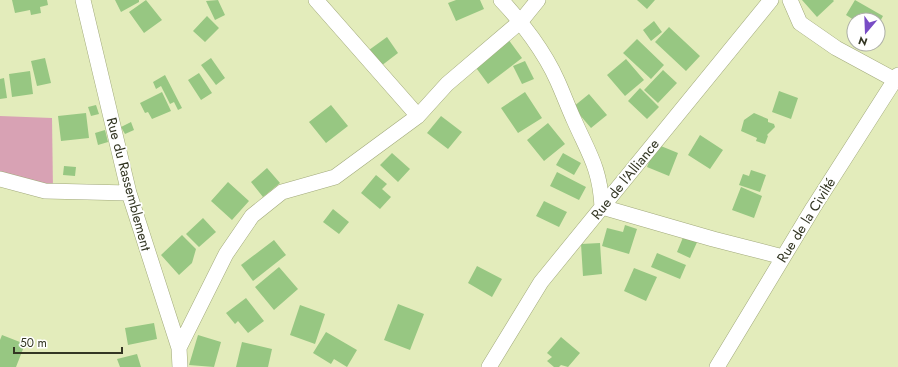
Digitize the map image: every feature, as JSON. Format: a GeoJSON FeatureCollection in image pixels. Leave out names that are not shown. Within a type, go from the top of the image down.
{"type":"FeatureCollection","features":[{"type":"Feature","properties":{"kind":"street","name":"Rue du Rassemblement"},"geometry":{"type":"LineString","coordinates":[[83,0],[129,193],[178,348],[180,367]]}},
{"type":"Feature","properties":{"kind":"street"},"geometry":{"type":"LineString","coordinates":[[316,0],[418,116]]}},
{"type":"Feature","properties":{"kind":"street"},"geometry":{"type":"LineString","coordinates":[[501,0],[521,21],[557,79],[573,120],[595,163],[601,186],[602,207],[713,240],[783,257]]}},
{"type":"Feature","properties":{"kind":"street"},"geometry":{"type":"LineString","coordinates":[[178,348],[226,254],[252,216],[282,192],[335,177],[418,116],[447,84],[521,21],[538,0]]}},
{"type":"Feature","properties":{"kind":"street","name":"Rue de l'Alliance"},"geometry":{"type":"LineString","coordinates":[[489,367],[541,282],[771,0]]}},
{"type":"Feature","properties":{"kind":"street"},"geometry":{"type":"LineString","coordinates":[[790,0],[800,23],[836,48],[896,77]]}},
{"type":"Feature","properties":{"kind":"street","name":"Rue de la Civilté"},"geometry":{"type":"LineString","coordinates":[[717,367],[783,257],[896,77]]}},
{"type":"Feature","properties":{"kind":"street"},"geometry":{"type":"LineString","coordinates":[[0,179],[45,191],[129,193]]}},
{"type":"Feature","properties":{"kind":"shaded area"},"geometry":{"type":"Polygon","coordinates":[[[0,116],[52,118],[53,191],[0,178],[0,116]]]}},
{"type":"Feature","properties":{"kind":"building"},"geometry":{"type":"Polygon","coordinates":[[[12,0],[47,0],[48,5],[40,7],[41,13],[31,15],[30,10],[15,13],[12,0]]]}},
{"type":"Feature","properties":{"kind":"building"},"geometry":{"type":"Polygon","coordinates":[[[115,0],[139,0],[139,2],[121,12],[115,0]]]}},
{"type":"Feature","properties":{"kind":"building"},"geometry":{"type":"Polygon","coordinates":[[[146,0],[162,20],[144,33],[129,12],[146,0]]]}},
{"type":"Feature","properties":{"kind":"building"},"geometry":{"type":"Polygon","coordinates":[[[218,0],[225,15],[215,20],[206,1],[218,0]]]}},
{"type":"Feature","properties":{"kind":"building"},"geometry":{"type":"Polygon","coordinates":[[[456,0],[480,0],[484,9],[456,21],[448,3],[456,0]]]}},
{"type":"Feature","properties":{"kind":"building"},"geometry":{"type":"Polygon","coordinates":[[[637,0],[655,0],[647,9],[637,0]]]}},
{"type":"Feature","properties":{"kind":"building"},"geometry":{"type":"Polygon","coordinates":[[[802,0],[833,0],[834,1],[817,17],[802,0]]]}},
{"type":"Feature","properties":{"kind":"building"},"geometry":{"type":"Polygon","coordinates":[[[855,0],[876,12],[848,12],[855,0]]]}},
{"type":"Feature","properties":{"kind":"building"},"geometry":{"type":"Polygon","coordinates":[[[207,16],[219,28],[205,42],[193,31],[207,16]]]}},
{"type":"Feature","properties":{"kind":"building"},"geometry":{"type":"Polygon","coordinates":[[[654,21],[662,32],[651,41],[643,30],[654,21]]]}},
{"type":"Feature","properties":{"kind":"building"},"geometry":{"type":"Polygon","coordinates":[[[669,27],[700,56],[686,71],[655,42],[669,27]]]}},
{"type":"Feature","properties":{"kind":"building"},"geometry":{"type":"Polygon","coordinates":[[[387,37],[398,53],[381,66],[369,50],[387,37]]]}},
{"type":"Feature","properties":{"kind":"building"},"geometry":{"type":"Polygon","coordinates":[[[508,39],[522,58],[488,84],[474,65],[508,39]]]}},
{"type":"Feature","properties":{"kind":"building"},"geometry":{"type":"Polygon","coordinates":[[[637,39],[664,65],[651,79],[623,53],[637,39]]]}},
{"type":"Feature","properties":{"kind":"building"},"geometry":{"type":"Polygon","coordinates":[[[45,58],[51,83],[37,86],[31,61],[45,58]]]}},
{"type":"Feature","properties":{"kind":"building"},"geometry":{"type":"Polygon","coordinates":[[[211,58],[225,78],[216,85],[201,65],[211,58]]]}},
{"type":"Feature","properties":{"kind":"building"},"geometry":{"type":"Polygon","coordinates":[[[626,59],[644,80],[625,96],[607,75],[626,59]]]}},
{"type":"Feature","properties":{"kind":"building"},"geometry":{"type":"Polygon","coordinates":[[[525,61],[534,79],[522,84],[513,66],[525,61]]]}},
{"type":"Feature","properties":{"kind":"building"},"geometry":{"type":"Polygon","coordinates":[[[663,70],[677,83],[658,103],[644,90],[663,70]]]}},
{"type":"Feature","properties":{"kind":"building"},"geometry":{"type":"Polygon","coordinates":[[[30,71],[33,94],[12,97],[9,74],[30,71]]]}},
{"type":"Feature","properties":{"kind":"building"},"geometry":{"type":"Polygon","coordinates":[[[199,73],[212,93],[201,100],[188,80],[199,73]]]}},
{"type":"Feature","properties":{"kind":"building"},"geometry":{"type":"Polygon","coordinates":[[[165,75],[182,108],[178,110],[174,102],[170,104],[161,86],[156,89],[153,82],[165,75]]]}},
{"type":"Feature","properties":{"kind":"building"},"geometry":{"type":"Polygon","coordinates":[[[4,78],[7,98],[0,99],[0,79],[4,78]]]}},
{"type":"Feature","properties":{"kind":"building"},"geometry":{"type":"Polygon","coordinates":[[[640,88],[659,107],[647,119],[628,101],[640,88]]]}},
{"type":"Feature","properties":{"kind":"building"},"geometry":{"type":"Polygon","coordinates":[[[779,91],[798,98],[791,119],[772,112],[779,91]]]}},
{"type":"Feature","properties":{"kind":"building"},"geometry":{"type":"Polygon","coordinates":[[[162,92],[171,111],[152,119],[148,112],[145,113],[140,103],[162,92]]]}},
{"type":"Feature","properties":{"kind":"building"},"geometry":{"type":"Polygon","coordinates":[[[525,92],[542,118],[518,133],[501,108],[525,92]]]}},
{"type":"Feature","properties":{"kind":"building"},"geometry":{"type":"Polygon","coordinates":[[[589,94],[607,115],[591,128],[573,107],[589,94]]]}},
{"type":"Feature","properties":{"kind":"building"},"geometry":{"type":"Polygon","coordinates":[[[96,105],[99,114],[91,116],[88,107],[96,105]]]}},
{"type":"Feature","properties":{"kind":"building"},"geometry":{"type":"Polygon","coordinates":[[[331,105],[348,126],[326,143],[309,122],[331,105]]]}},
{"type":"Feature","properties":{"kind":"building"},"geometry":{"type":"Polygon","coordinates":[[[86,113],[89,138],[61,141],[58,116],[86,113]]]}},
{"type":"Feature","properties":{"kind":"building"},"geometry":{"type":"Polygon","coordinates":[[[754,113],[768,119],[768,122],[774,124],[775,127],[767,135],[765,144],[756,141],[757,138],[741,131],[744,120],[754,113]]]}},
{"type":"Feature","properties":{"kind":"building"},"geometry":{"type":"Polygon","coordinates":[[[441,116],[462,132],[448,149],[427,133],[441,116]]]}},
{"type":"Feature","properties":{"kind":"building"},"geometry":{"type":"Polygon","coordinates":[[[131,122],[134,130],[125,134],[121,127],[131,122]]]}},
{"type":"Feature","properties":{"kind":"building"},"geometry":{"type":"Polygon","coordinates":[[[548,123],[565,144],[544,161],[527,140],[548,123]]]}},
{"type":"Feature","properties":{"kind":"building"},"geometry":{"type":"Polygon","coordinates":[[[105,130],[108,142],[98,145],[95,133],[105,130]]]}},
{"type":"Feature","properties":{"kind":"building"},"geometry":{"type":"Polygon","coordinates":[[[700,135],[723,150],[710,169],[688,155],[700,135]]]}},
{"type":"Feature","properties":{"kind":"building"},"geometry":{"type":"Polygon","coordinates":[[[656,144],[678,153],[669,176],[647,167],[656,144]]]}},
{"type":"Feature","properties":{"kind":"building"},"geometry":{"type":"Polygon","coordinates":[[[392,153],[410,169],[398,182],[380,165],[392,153]]]}},
{"type":"Feature","properties":{"kind":"building"},"geometry":{"type":"Polygon","coordinates":[[[563,153],[581,163],[574,175],[556,165],[563,153]]]}},
{"type":"Feature","properties":{"kind":"building"},"geometry":{"type":"Polygon","coordinates":[[[64,166],[76,167],[75,176],[63,175],[64,166]]]}},
{"type":"Feature","properties":{"kind":"building"},"geometry":{"type":"Polygon","coordinates":[[[267,168],[280,183],[263,197],[251,182],[267,168]]]}},
{"type":"Feature","properties":{"kind":"building"},"geometry":{"type":"Polygon","coordinates":[[[751,170],[766,175],[760,192],[739,185],[743,174],[749,176],[751,170]]]}},
{"type":"Feature","properties":{"kind":"building"},"geometry":{"type":"Polygon","coordinates":[[[557,172],[586,187],[579,200],[550,186],[557,172]]]}},
{"type":"Feature","properties":{"kind":"building"},"geometry":{"type":"Polygon","coordinates":[[[376,175],[387,184],[382,189],[391,197],[380,209],[361,193],[376,175]]]}},
{"type":"Feature","properties":{"kind":"building"},"geometry":{"type":"Polygon","coordinates":[[[228,182],[249,201],[232,220],[211,201],[228,182]]]}},
{"type":"Feature","properties":{"kind":"building"},"geometry":{"type":"Polygon","coordinates":[[[741,187],[762,196],[754,218],[732,210],[741,187]]]}},
{"type":"Feature","properties":{"kind":"building"},"geometry":{"type":"Polygon","coordinates":[[[544,201],[567,212],[559,227],[536,216],[544,201]]]}},
{"type":"Feature","properties":{"kind":"building"},"geometry":{"type":"Polygon","coordinates":[[[333,209],[349,222],[339,234],[323,222],[333,209]]]}},
{"type":"Feature","properties":{"kind":"building"},"geometry":{"type":"Polygon","coordinates":[[[203,218],[216,232],[199,247],[186,234],[203,218]]]}},
{"type":"Feature","properties":{"kind":"building"},"geometry":{"type":"Polygon","coordinates":[[[625,225],[637,229],[629,254],[602,246],[607,228],[623,232],[625,225]]]}},
{"type":"Feature","properties":{"kind":"building"},"geometry":{"type":"Polygon","coordinates":[[[182,235],[196,249],[192,263],[179,275],[161,255],[182,235]]]}},
{"type":"Feature","properties":{"kind":"building"},"geometry":{"type":"Polygon","coordinates":[[[684,235],[698,240],[690,258],[677,252],[684,235]]]}},
{"type":"Feature","properties":{"kind":"building"},"geometry":{"type":"Polygon","coordinates":[[[274,240],[286,255],[253,281],[241,265],[274,240]]]}},
{"type":"Feature","properties":{"kind":"building"},"geometry":{"type":"Polygon","coordinates":[[[600,243],[602,274],[583,276],[581,244],[600,243]]]}},
{"type":"Feature","properties":{"kind":"building"},"geometry":{"type":"Polygon","coordinates":[[[657,253],[686,265],[680,279],[651,267],[657,253]]]}},
{"type":"Feature","properties":{"kind":"building"},"geometry":{"type":"Polygon","coordinates":[[[477,266],[502,279],[492,297],[468,283],[477,266]]]}},
{"type":"Feature","properties":{"kind":"building"},"geometry":{"type":"Polygon","coordinates":[[[279,267],[298,289],[274,310],[255,287],[279,267]]]}},
{"type":"Feature","properties":{"kind":"building"},"geometry":{"type":"Polygon","coordinates":[[[634,268],[657,277],[646,301],[624,291],[634,268]]]}},
{"type":"Feature","properties":{"kind":"building"},"geometry":{"type":"Polygon","coordinates":[[[246,298],[264,321],[248,333],[238,321],[235,324],[226,313],[246,298]]]}},
{"type":"Feature","properties":{"kind":"building"},"geometry":{"type":"Polygon","coordinates":[[[398,304],[424,314],[410,350],[384,340],[398,304]]]}},
{"type":"Feature","properties":{"kind":"building"},"geometry":{"type":"Polygon","coordinates":[[[300,305],[325,314],[315,344],[290,335],[300,305]]]}},
{"type":"Feature","properties":{"kind":"building"},"geometry":{"type":"Polygon","coordinates":[[[154,323],[157,339],[128,345],[125,328],[154,323]]]}},
{"type":"Feature","properties":{"kind":"building"},"geometry":{"type":"Polygon","coordinates":[[[326,332],[357,350],[347,367],[334,359],[331,364],[313,353],[326,332]]]}},
{"type":"Feature","properties":{"kind":"building"},"geometry":{"type":"Polygon","coordinates":[[[2,335],[25,344],[16,367],[0,367],[0,340],[2,335]]]}},
{"type":"Feature","properties":{"kind":"building"},"geometry":{"type":"Polygon","coordinates":[[[198,335],[221,342],[214,367],[189,365],[198,335]]]}},
{"type":"Feature","properties":{"kind":"building"},"geometry":{"type":"Polygon","coordinates":[[[561,337],[580,353],[568,367],[561,365],[559,367],[554,367],[547,361],[552,357],[547,353],[561,337]]]}},
{"type":"Feature","properties":{"kind":"building"},"geometry":{"type":"Polygon","coordinates":[[[242,342],[272,349],[268,367],[236,367],[242,342]]]}},
{"type":"Feature","properties":{"kind":"building"},"geometry":{"type":"Polygon","coordinates":[[[137,354],[141,367],[120,367],[117,359],[137,354]]]}}]}
